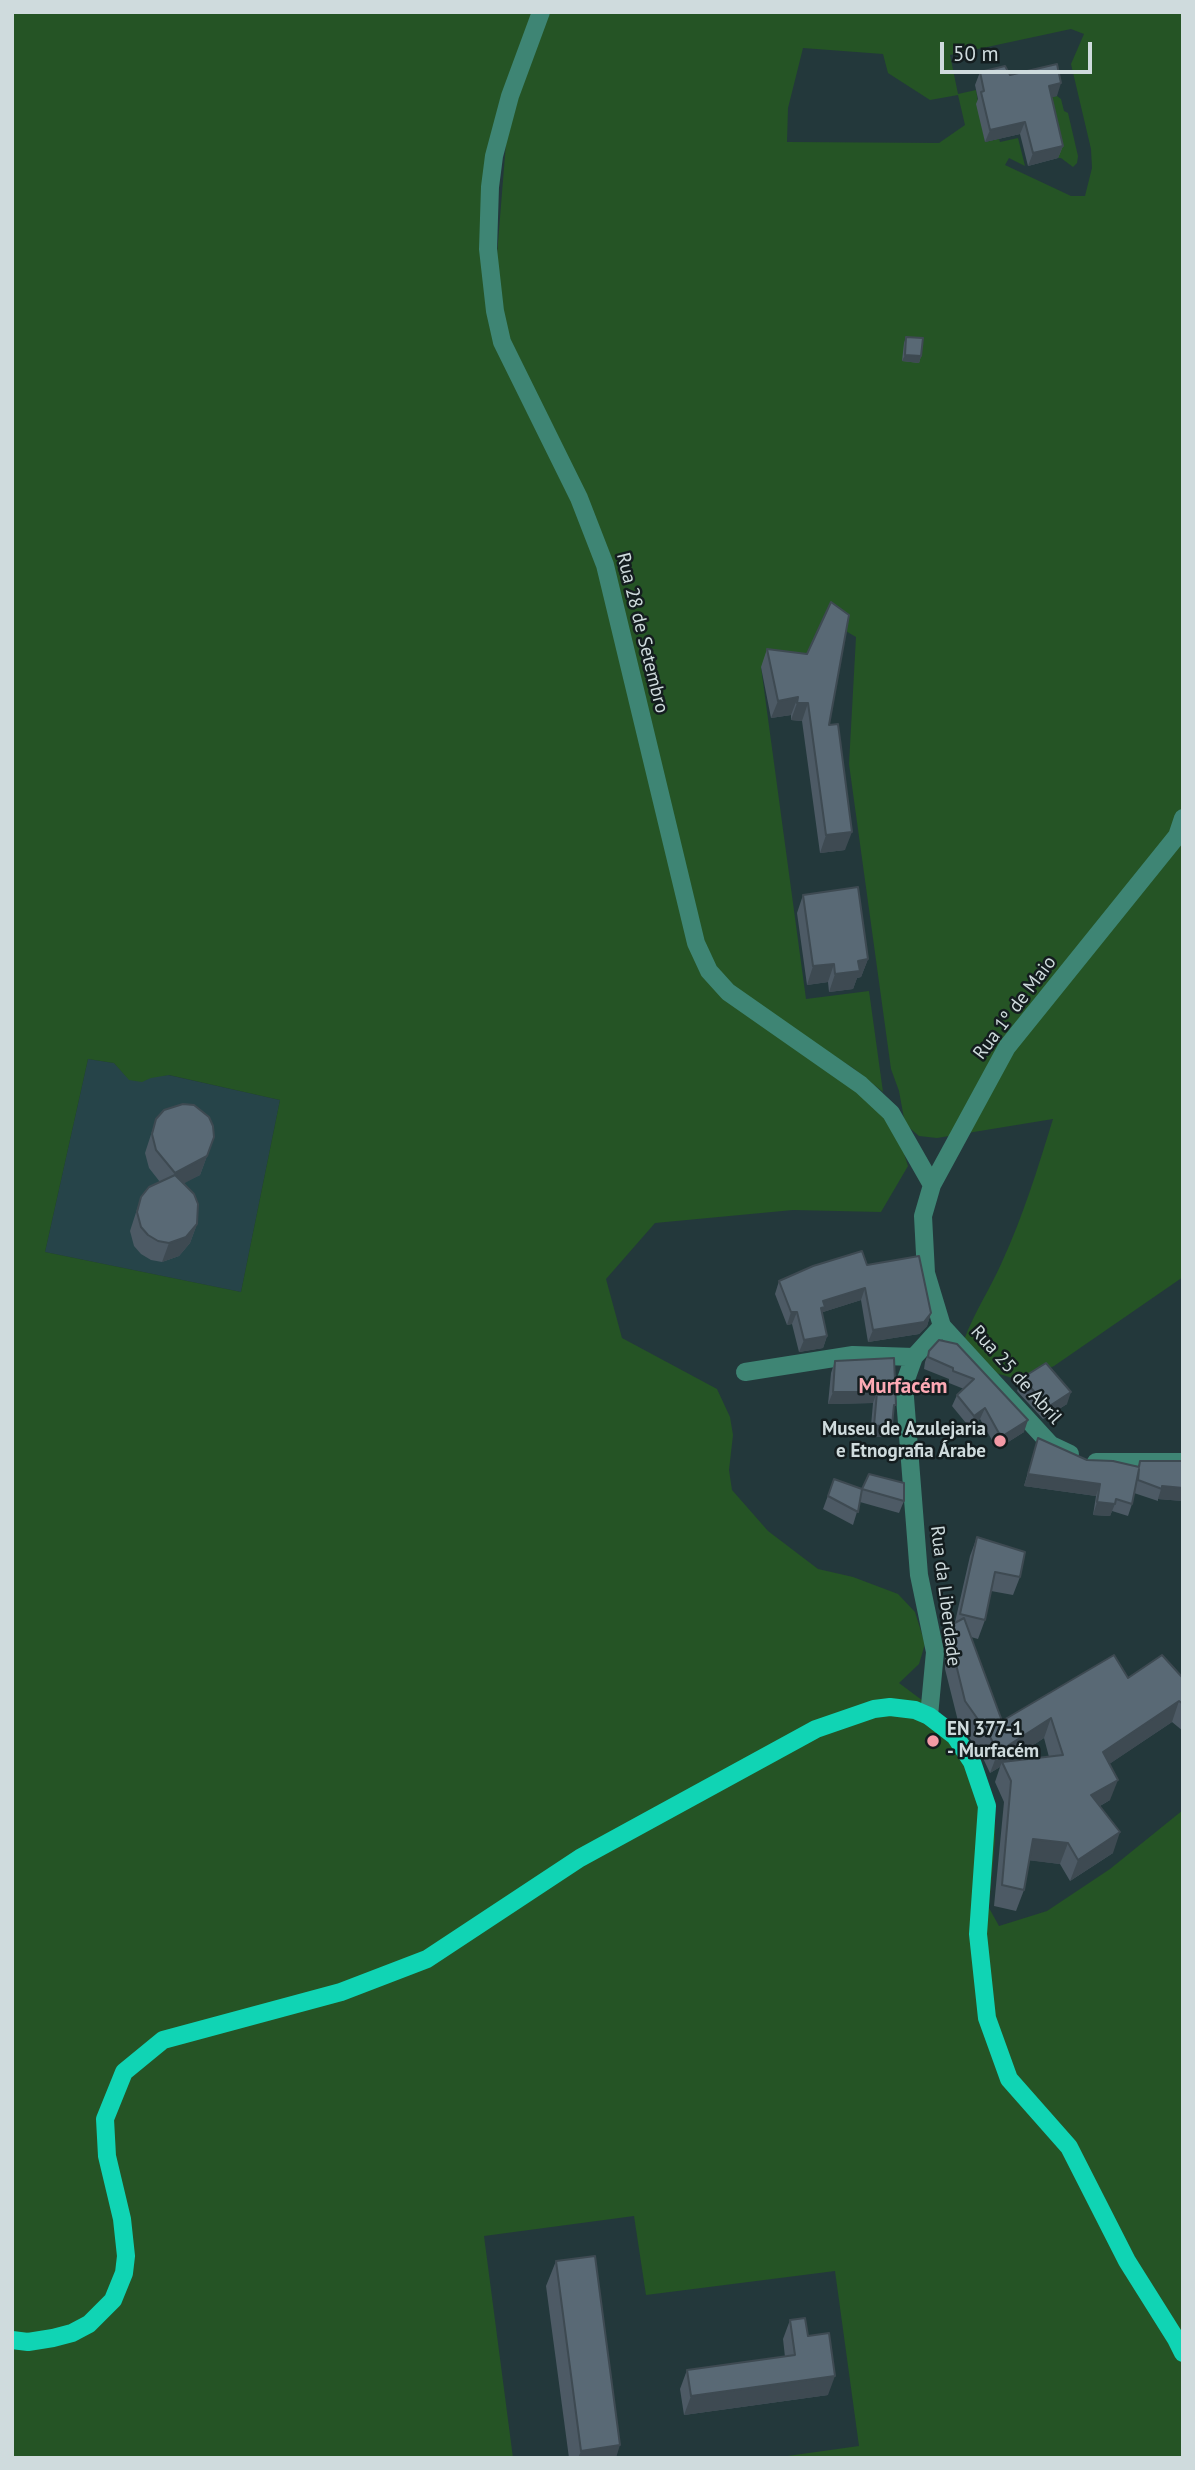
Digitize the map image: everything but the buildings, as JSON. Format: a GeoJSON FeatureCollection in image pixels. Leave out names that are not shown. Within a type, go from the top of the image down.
{"type":"FeatureCollection","features":[{"type":"Feature","properties":{"kind":"main road"},"geometry":{"type":"LineString","coordinates":[[12,2340],[28,2342],[72,2333],[89,2324],[113,2300],[124,2273],[127,2256],[124,2228],[107,2156],[105,2119],[124,2072],[163,2040],[341,1992],[427,1959],[580,1858],[816,1729],[874,1709],[905,1708],[929,1716],[944,1725],[963,1745],[972,1762],[987,1806],[978,1934],[987,2018],[1009,2080],[1069,2147],[1127,2261],[1183,2353]]}},
{"type":"Feature","properties":{"kind":"street","name":"Rua 28 de Setembro"},"geometry":{"type":"LineString","coordinates":[[541,12],[501,126],[490,187],[488,249],[495,311],[502,342],[579,498],[606,565],[696,943],[709,971],[728,992],[861,1085],[891,1112],[932,1185]]}},
{"type":"Feature","properties":{"kind":"street","name":"Rua 1º de Maio"},"geometry":{"type":"LineString","coordinates":[[942,1326],[926,1273],[923,1216],[932,1185],[1007,1047],[1177,836],[1183,818]]}},
{"type":"Feature","properties":{"kind":"street"},"geometry":{"type":"LineString","coordinates":[[745,1372],[853,1355],[915,1356],[942,1326]]}},
{"type":"Feature","properties":{"kind":"street","name":"Rua 25 de Abril"},"geometry":{"type":"LineString","coordinates":[[942,1326],[1051,1445],[1087,1462],[1183,1462]]}},
{"type":"Feature","properties":{"kind":"street","name":"Rua da Liberdade"},"geometry":{"type":"LineString","coordinates":[[915,1356],[904,1385],[919,1575],[935,1652],[929,1716]]}},
{"type":"Feature","properties":{"kind":"shaded area"},"geometry":{"type":"Polygon","coordinates":[[[88,1059],[114,1063],[129,1079],[168,1075],[280,1100],[241,1292],[45,1252],[88,1059]]]}},
{"type":"Feature","properties":{"kind":"green space"},"geometry":{"type":"Polygon","coordinates":[[[12,12],[534,12],[482,186],[480,250],[489,313],[593,546],[697,959],[887,1117],[901,1144],[908,1166],[881,1212],[793,1210],[655,1223],[606,1279],[622,1338],[717,1389],[730,1417],[733,1435],[729,1470],[732,1490],[768,1531],[818,1569],[853,1577],[898,1594],[915,1612],[925,1644],[919,1664],[899,1683],[962,1730],[979,1761],[995,1802],[995,1840],[989,1908],[999,1926],[1047,1911],[1110,1869],[1183,1810],[1183,2458],[773,2458],[859,2446],[835,2271],[646,2295],[634,2216],[484,2236],[513,2458],[12,2458],[12,12]],[[88,1059],[45,1252],[241,1292],[280,1100],[169,1075],[142,1082],[129,1080],[114,1063],[88,1059]]]}},
{"type":"Feature","properties":{"kind":"green space"},"geometry":{"type":"Polygon","coordinates":[[[549,12],[1183,12],[1183,1277],[1054,1366],[1022,1381],[996,1373],[964,1340],[1017,1227],[1053,1119],[937,1138],[919,1136],[905,1124],[899,1091],[891,1069],[849,764],[856,637],[825,619],[805,661],[761,667],[806,999],[869,991],[883,1092],[853,1068],[741,996],[707,955],[611,564],[507,340],[495,280],[506,143],[517,98],[549,12]],[[1071,29],[950,55],[958,94],[976,90],[985,142],[1018,138],[1025,166],[1009,158],[1005,165],[1071,196],[1085,196],[1092,168],[1091,149],[1071,64],[1084,34],[1071,29]],[[803,48],[788,108],[787,142],[939,143],[965,125],[958,95],[930,100],[888,73],[883,54],[803,48]]]}},
{"type":"Feature","properties":{"kind":"green space"},"geometry":{"type":"Polygon","coordinates":[[[1057,96],[1061,99],[1064,111],[1068,113],[1078,156],[1073,167],[1058,158],[1043,99],[1057,96]]]}},
{"type":"Feature","properties":{"kind":"place","name":"Museu de Azulejaria e Etnografia Árabe"},"geometry":{"type":"Point","coordinates":[1000,1441]}},
{"type":"Feature","properties":{"kind":"place","name":"EN 377-1 - Murfacém"},"geometry":{"type":"Point","coordinates":[933,1741]}},
{"type":"Feature","properties":{"kind":"district","name":"Murfacém"},"geometry":{"type":"Point","coordinates":[903,1387]}}]}
